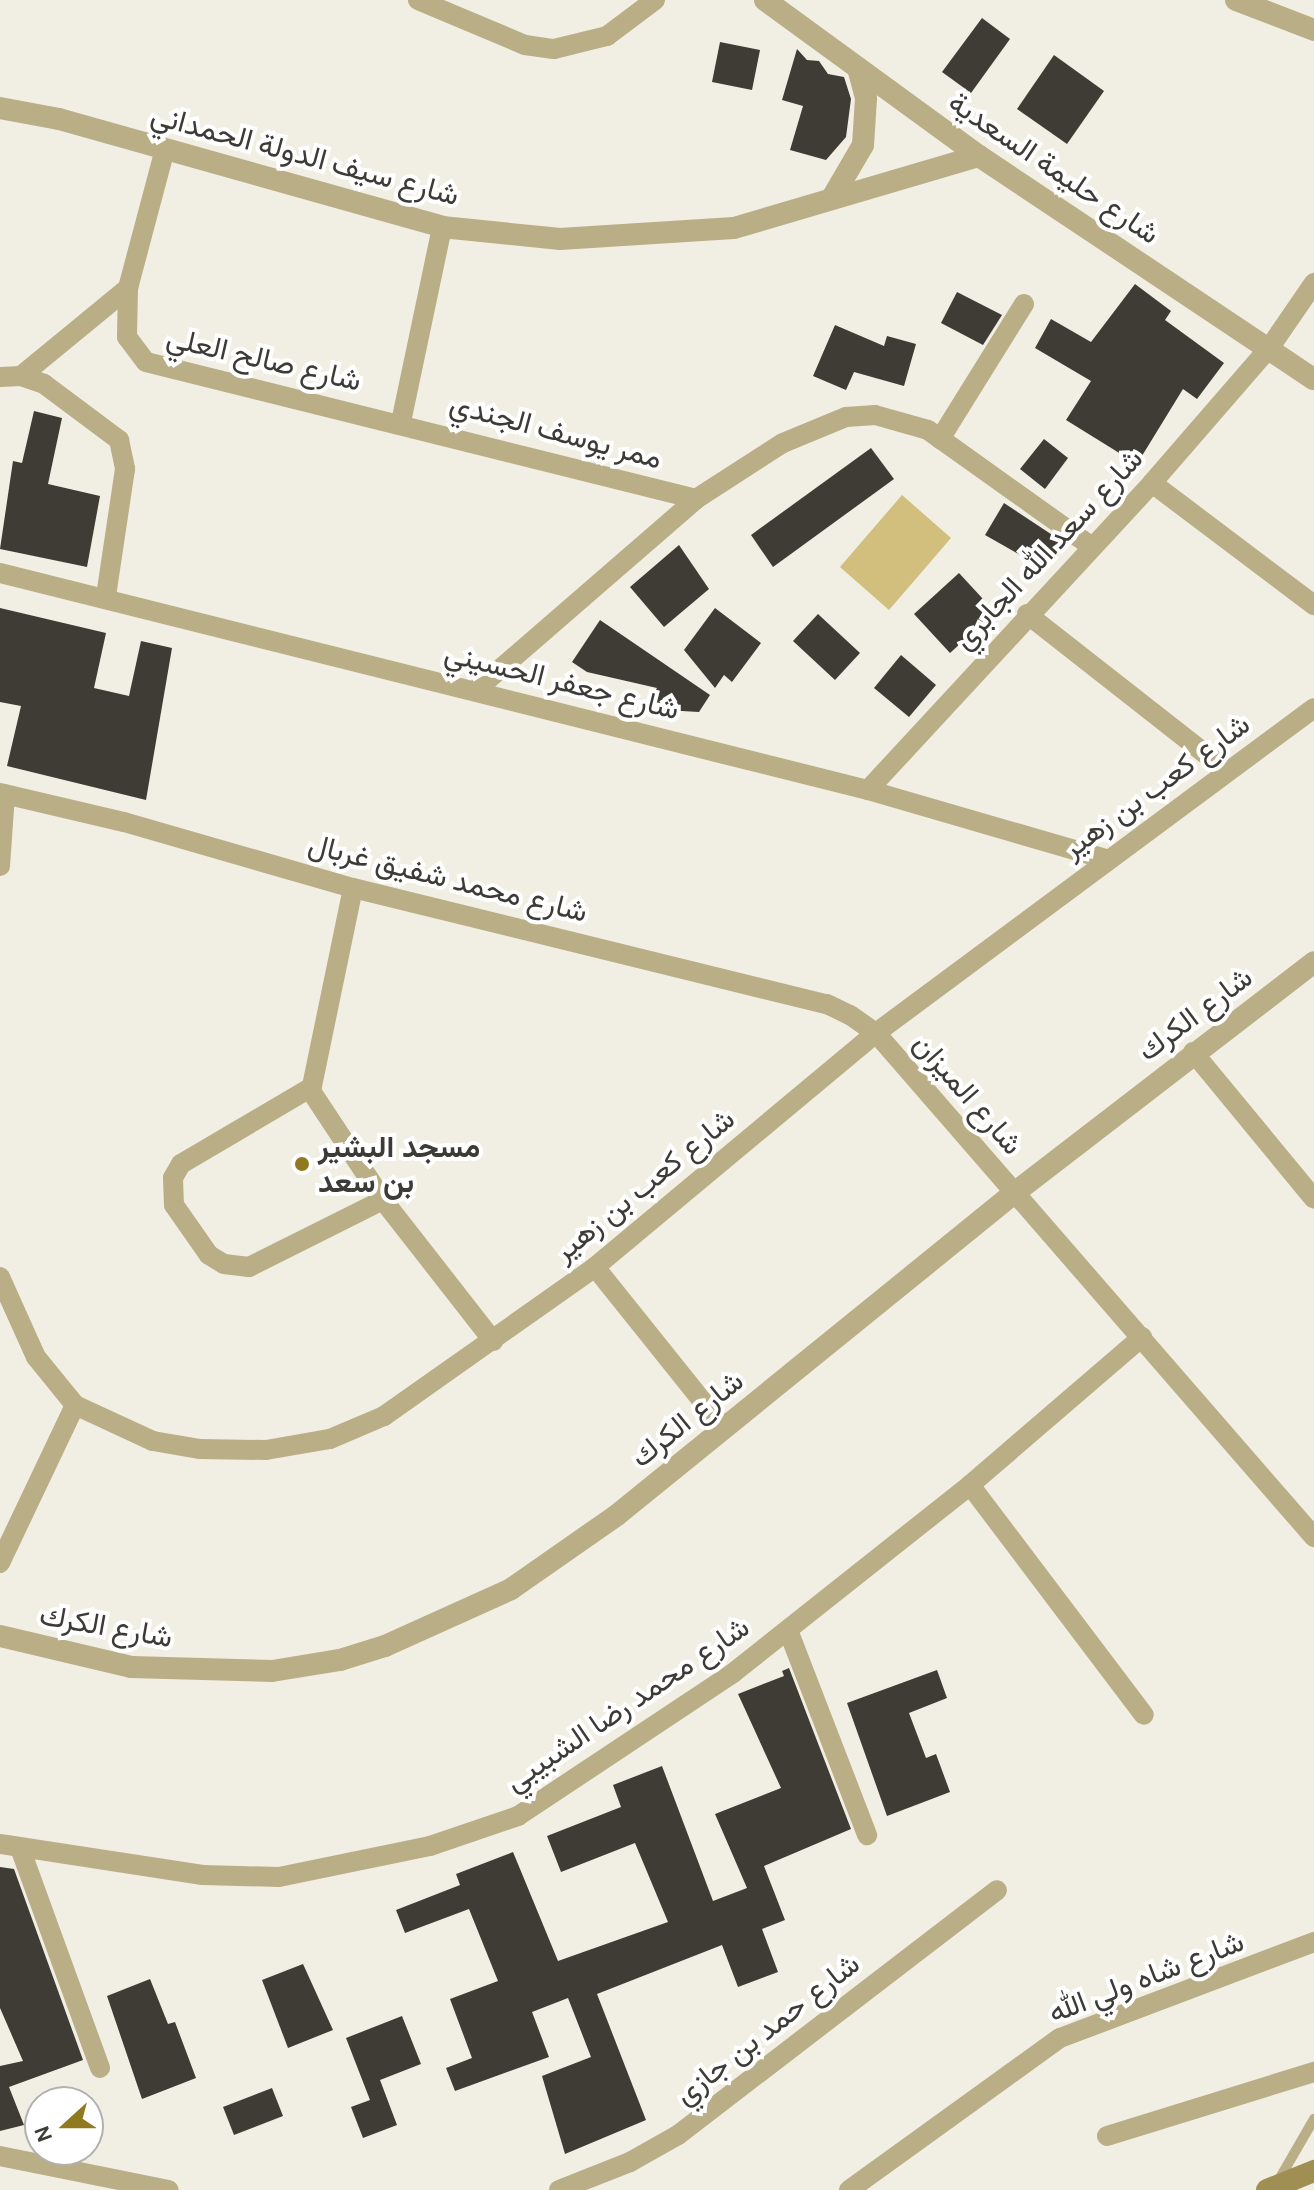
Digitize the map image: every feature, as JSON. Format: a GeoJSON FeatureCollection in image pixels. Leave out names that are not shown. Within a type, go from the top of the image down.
{"type":"FeatureCollection","features":[{"type":"Feature","properties":{"kind":"main road"},"geometry":{"type":"LineString","coordinates":[[1272,2189],[1314,2171]]}},
{"type":"Feature","properties":{"kind":"street"},"geometry":{"type":"LineString","coordinates":[[418,0],[525,45],[554,49],[607,36],[655,0]]}},
{"type":"Feature","properties":{"kind":"street","name":"شارع حليمة السعدية"},"geometry":{"type":"LineString","coordinates":[[765,0],[979,156],[1314,379]]}},
{"type":"Feature","properties":{"kind":"street"},"geometry":{"type":"LineString","coordinates":[[1236,0],[1314,30]]}},
{"type":"Feature","properties":{"kind":"street"},"geometry":{"type":"LineString","coordinates":[[832,198],[863,145],[866,98],[859,71]]}},
{"type":"Feature","properties":{"kind":"street","name":"شارع سيف الدولة الحمداني"},"geometry":{"type":"LineString","coordinates":[[0,108],[165,149],[442,227],[560,239],[698,233],[979,156]]}},
{"type":"Feature","properties":{"kind":"street","name":"شارع صالح العلي"},"geometry":{"type":"LineString","coordinates":[[165,149],[128,288],[127,337],[146,362],[401,422]]}},
{"type":"Feature","properties":{"kind":"street"},"geometry":{"type":"LineString","coordinates":[[401,422],[442,227]]}},
{"type":"Feature","properties":{"kind":"street","name":"شارع سعد الله الجابري"},"geometry":{"type":"LineString","coordinates":[[868,790],[1027,614],[1152,483],[1270,347],[1314,283]]}},
{"type":"Feature","properties":{"kind":"street"},"geometry":{"type":"LineString","coordinates":[[10,377],[128,288]]}},
{"type":"Feature","properties":{"kind":"street"},"geometry":{"type":"LineString","coordinates":[[940,439],[1024,304]]}},
{"type":"Feature","properties":{"kind":"street"},"geometry":{"type":"LineString","coordinates":[[10,377],[44,384],[108,429],[125,453],[106,596]]}},
{"type":"Feature","properties":{"kind":"street"},"geometry":{"type":"LineString","coordinates":[[477,689],[696,499],[783,443],[846,417],[900,420],[940,439],[1092,547]]}},
{"type":"Feature","properties":{"kind":"street","name":"ممر يوسف الجندي"},"geometry":{"type":"LineString","coordinates":[[401,422],[696,499]]}},
{"type":"Feature","properties":{"kind":"street"},"geometry":{"type":"LineString","coordinates":[[1152,483],[1314,605]]}},
{"type":"Feature","properties":{"kind":"street","name":"شارع جعفر الحسيني"},"geometry":{"type":"LineString","coordinates":[[0,573],[106,596],[868,790],[1106,859]]}},
{"type":"Feature","properties":{"kind":"street"},"geometry":{"type":"LineString","coordinates":[[1027,614],[1227,771]]}},
{"type":"Feature","properties":{"kind":"street","name":"شارع كعب بن زهير"},"geometry":{"type":"LineString","coordinates":[[0,1277],[36,1357],[75,1405],[153,1441],[200,1449],[296,1447],[330,1439],[384,1416],[595,1267],[876,1033],[1106,859],[1314,708]]}},
{"type":"Feature","properties":{"kind":"street"},"geometry":{"type":"LineString","coordinates":[[0,866],[3,793]]}},
{"type":"Feature","properties":{"kind":"street","name":"شارع محمد شفيق غربال"},"geometry":{"type":"LineString","coordinates":[[3,793],[353,888],[827,1004],[876,1033]]}},
{"type":"Feature","properties":{"kind":"street"},"geometry":{"type":"LineString","coordinates":[[353,888],[310,1088],[383,1200],[493,1341]]}},
{"type":"Feature","properties":{"kind":"street","name":"شارع الكرك"},"geometry":{"type":"LineString","coordinates":[[0,1636],[131,1667],[272,1671],[340,1660],[385,1646],[511,1589],[617,1515],[1013,1194],[1193,1052],[1314,962]]}},
{"type":"Feature","properties":{"kind":"street","name":"شارع الميزان"},"geometry":{"type":"LineString","coordinates":[[876,1033],[1013,1194]]}},
{"type":"Feature","properties":{"kind":"street"},"geometry":{"type":"LineString","coordinates":[[1193,1052],[1314,1199]]}},
{"type":"Feature","properties":{"kind":"street"},"geometry":{"type":"LineString","coordinates":[[310,1088],[181,1164],[173,1178],[174,1205],[209,1255],[238,1267],[259,1264],[383,1200]]}},
{"type":"Feature","properties":{"kind":"street"},"geometry":{"type":"LineString","coordinates":[[1013,1194],[1142,1337],[1314,1537]]}},
{"type":"Feature","properties":{"kind":"street"},"geometry":{"type":"LineString","coordinates":[[595,1267],[723,1427]]}},
{"type":"Feature","properties":{"kind":"street","name":"شارع محمد رضا الشبيبي"},"geometry":{"type":"LineString","coordinates":[[10,1846],[203,1875],[279,1877],[430,1846],[518,1816],[733,1673],[970,1485],[1142,1337]]}},
{"type":"Feature","properties":{"kind":"street"},"geometry":{"type":"LineString","coordinates":[[0,1563],[75,1405]]}},
{"type":"Feature","properties":{"kind":"street"},"geometry":{"type":"LineString","coordinates":[[970,1485],[1144,1715]]}},
{"type":"Feature","properties":{"kind":"street"},"geometry":{"type":"LineString","coordinates":[[788,1630],[867,1835]]}},
{"type":"Feature","properties":{"kind":"street"},"geometry":{"type":"LineString","coordinates":[[10,1846],[100,2068]]}},
{"type":"Feature","properties":{"kind":"street","name":"شارع حمد بن جازي"},"geometry":{"type":"LineString","coordinates":[[559,2190],[630,2162],[678,2135],[997,1890]]}},
{"type":"Feature","properties":{"kind":"street","name":"شارع شاه ولي الله"},"geometry":{"type":"LineString","coordinates":[[849,2190],[1060,2038],[1314,1942]]}},
{"type":"Feature","properties":{"kind":"street"},"geometry":{"type":"LineString","coordinates":[[1107,2136],[1314,2072]]}},
{"type":"Feature","properties":{"kind":"street"},"geometry":{"type":"LineString","coordinates":[[0,2156],[110,2186],[169,2190]]}},
{"type":"Feature","properties":{"kind":"lane"},"geometry":{"type":"LineString","coordinates":[[1272,2189],[1314,2119]]}},
{"type":"Feature","properties":{"kind":"shaded area"},"geometry":{"type":"Polygon","coordinates":[[[902,495],[951,538],[889,610],[840,567],[902,495]]]}},
{"type":"Feature","properties":{"kind":"building"},"geometry":{"type":"Polygon","coordinates":[[[982,18],[1010,39],[971,93],[942,72],[982,18]]]}},
{"type":"Feature","properties":{"kind":"building"},"geometry":{"type":"Polygon","coordinates":[[[720,42],[760,50],[752,90],[712,82],[720,42]]]}},
{"type":"Feature","properties":{"kind":"building"},"geometry":{"type":"Polygon","coordinates":[[[797,49],[807,60],[819,61],[828,74],[844,77],[851,99],[846,137],[826,160],[790,150],[803,106],[782,100],[797,49]]]}},
{"type":"Feature","properties":{"kind":"building"},"geometry":{"type":"Polygon","coordinates":[[[1054,55],[1104,91],[1067,144],[1017,109],[1054,55]]]}},
{"type":"Feature","properties":{"kind":"building"},"geometry":{"type":"Polygon","coordinates":[[[1135,284],[1171,311],[1165,320],[1224,363],[1197,399],[1183,389],[1137,464],[1066,420],[1091,381],[1035,348],[1051,319],[1091,342],[1135,284]]]}},
{"type":"Feature","properties":{"kind":"building"},"geometry":{"type":"Polygon","coordinates":[[[957,292],[1002,315],[983,345],[941,323],[957,292]]]}},
{"type":"Feature","properties":{"kind":"building"},"geometry":{"type":"Polygon","coordinates":[[[835,325],[884,346],[887,336],[916,344],[904,386],[854,372],[846,390],[813,376],[835,325]]]}},
{"type":"Feature","properties":{"kind":"building"},"geometry":{"type":"Polygon","coordinates":[[[34,411],[62,418],[48,484],[100,496],[87,567],[0,549],[13,461],[22,463],[34,411]]]}},
{"type":"Feature","properties":{"kind":"building"},"geometry":{"type":"Polygon","coordinates":[[[1044,439],[1068,458],[1045,489],[1020,469],[1044,439]]]}},
{"type":"Feature","properties":{"kind":"building"},"geometry":{"type":"Polygon","coordinates":[[[871,448],[894,479],[773,567],[751,535],[871,448]]]}},
{"type":"Feature","properties":{"kind":"building"},"geometry":{"type":"Polygon","coordinates":[[[1004,503],[1063,542],[1047,570],[985,535],[1004,503]]]}},
{"type":"Feature","properties":{"kind":"building"},"geometry":{"type":"Polygon","coordinates":[[[679,545],[709,589],[664,627],[630,587],[679,545]]]}},
{"type":"Feature","properties":{"kind":"building"},"geometry":{"type":"Polygon","coordinates":[[[959,573],[995,612],[950,653],[914,614],[959,573]]]}},
{"type":"Feature","properties":{"kind":"building"},"geometry":{"type":"Polygon","coordinates":[[[0,608],[106,633],[94,688],[129,696],[141,641],[172,648],[146,800],[7,766],[21,706],[0,702],[0,608]]]}},
{"type":"Feature","properties":{"kind":"building"},"geometry":{"type":"Polygon","coordinates":[[[715,608],[761,643],[732,682],[724,675],[715,688],[684,650],[715,608]]]}},
{"type":"Feature","properties":{"kind":"building"},"geometry":{"type":"Polygon","coordinates":[[[818,614],[860,653],[835,680],[793,641],[818,614]]]}},
{"type":"Feature","properties":{"kind":"building"},"geometry":{"type":"Polygon","coordinates":[[[600,620],[710,695],[699,712],[665,710],[650,700],[657,688],[587,672],[572,662],[600,620]]]}},
{"type":"Feature","properties":{"kind":"building"},"geometry":{"type":"Polygon","coordinates":[[[901,655],[936,685],[909,717],[874,688],[901,655]]]}},
{"type":"Feature","properties":{"kind":"building"},"geometry":{"type":"Polygon","coordinates":[[[789,1668],[851,1829],[764,1866],[785,1920],[762,1929],[778,1972],[738,1987],[722,1945],[597,1994],[646,2120],[565,2154],[542,2076],[591,2057],[568,1998],[532,2012],[549,2057],[455,2091],[446,2068],[472,2058],[450,1999],[498,1981],[469,1909],[405,1933],[396,1910],[460,1885],[456,1874],[513,1852],[558,1961],[668,1922],[635,1843],[561,1872],[547,1836],[621,1807],[613,1785],[662,1766],[713,1901],[747,1888],[715,1814],[781,1788],[738,1694],[784,1676],[782,1671],[789,1668]]]}},
{"type":"Feature","properties":{"kind":"building"},"geometry":{"type":"Polygon","coordinates":[[[937,1670],[947,1698],[909,1713],[926,1758],[936,1754],[950,1792],[887,1816],[847,1703],[937,1670]]]}},
{"type":"Feature","properties":{"kind":"building"},"geometry":{"type":"Polygon","coordinates":[[[0,1867],[14,1869],[83,2060],[9,2087],[24,2125],[0,2131],[0,2066],[23,2061],[0,2008],[0,1867]]]}},
{"type":"Feature","properties":{"kind":"building"},"geometry":{"type":"Polygon","coordinates":[[[303,1964],[333,2030],[288,2048],[262,1980],[303,1964]]]}},
{"type":"Feature","properties":{"kind":"building"},"geometry":{"type":"Polygon","coordinates":[[[150,1979],[168,2024],[175,2022],[196,2078],[142,2099],[107,1996],[150,1979]]]}},
{"type":"Feature","properties":{"kind":"building"},"geometry":{"type":"Polygon","coordinates":[[[402,2016],[421,2064],[380,2080],[397,2125],[363,2138],[351,2107],[370,2100],[346,2038],[402,2016]]]}},
{"type":"Feature","properties":{"kind":"building"},"geometry":{"type":"Polygon","coordinates":[[[272,2088],[283,2116],[234,2135],[223,2107],[272,2088]]]}},
{"type":"Feature","properties":{"kind":"place","name":"مسجد البشير بن سعد"},"geometry":{"type":"Point","coordinates":[302,1164]}}]}
